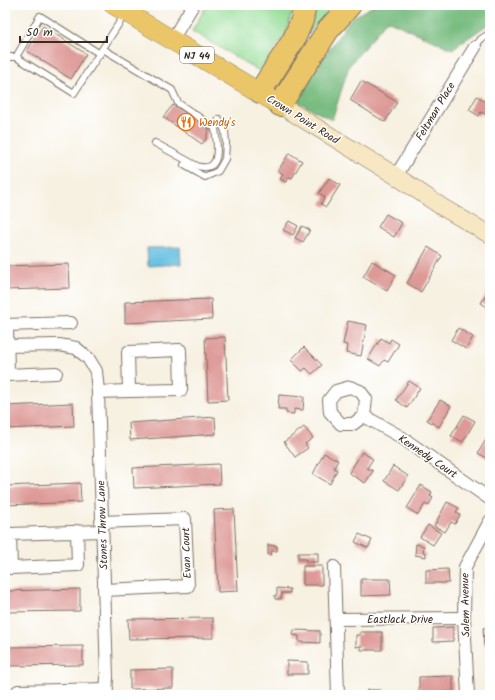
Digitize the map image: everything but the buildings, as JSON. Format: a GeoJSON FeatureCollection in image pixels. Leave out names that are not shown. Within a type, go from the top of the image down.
{"type":"FeatureCollection","features":[{"type":"Feature","properties":{"kind":"highway"},"geometry":{"type":"LineString","coordinates":[[260,92],[294,39],[302,20],[305,5]]}},
{"type":"Feature","properties":{"kind":"highway"},"geometry":{"type":"LineString","coordinates":[[280,105],[328,30],[350,5]]}},
{"type":"Feature","properties":{"kind":"main road","name":"Crown Point Road"},"geometry":{"type":"LineString","coordinates":[[120,9],[260,92],[396,176],[442,207],[490,235]]}},
{"type":"Feature","properties":{"kind":"street"},"geometry":{"type":"LineString","coordinates":[[172,40],[193,5]]}},
{"type":"Feature","properties":{"kind":"street","name":"Feltman Place"},"geometry":{"type":"LineString","coordinates":[[396,176],[475,47]]}},
{"type":"Feature","properties":{"kind":"street"},"geometry":{"type":"LineString","coordinates":[[56,373],[6,375],[6,325],[71,323]]}},
{"type":"Feature","properties":{"kind":"street","name":"Stones Throw Lane"},"geometry":{"type":"LineString","coordinates":[[6,346],[59,345],[76,348],[88,358],[96,371],[98,392],[106,692]]}},
{"type":"Feature","properties":{"kind":"street"},"geometry":{"type":"LineString","coordinates":[[98,392],[181,390],[180,350],[128,352],[129,391]]}},
{"type":"Feature","properties":{"kind":"street","name":"Kennedy Court"},"geometry":{"type":"LineString","coordinates":[[364,416],[401,438],[490,499]]}},
{"type":"Feature","properties":{"kind":"street","name":"Evan Court"},"geometry":{"type":"LineString","coordinates":[[101,526],[185,519],[186,526],[188,586],[104,590]]}},
{"type":"Feature","properties":{"kind":"street","name":"Salem Avenue"},"geometry":{"type":"LineString","coordinates":[[468,695],[464,618],[465,567],[490,521]]}},
{"type":"Feature","properties":{"kind":"street"},"geometry":{"type":"LineString","coordinates":[[77,531],[78,565],[12,568],[10,534],[77,531],[101,526]]}},
{"type":"Feature","properties":{"kind":"street"},"geometry":{"type":"LineString","coordinates":[[334,567],[338,695]]}},
{"type":"Feature","properties":{"kind":"street","name":"Eastlack Drive"},"geometry":{"type":"LineString","coordinates":[[336,619],[464,618]]}},
{"type":"Feature","properties":{"kind":"street"},"geometry":{"type":"LineString","coordinates":[[18,695],[18,691],[106,692]]}},
{"type":"Feature","properties":{"kind":"lane"},"geometry":{"type":"LineString","coordinates":[[5,57],[16,57],[74,93],[101,51],[120,9]]}},
{"type":"Feature","properties":{"kind":"lane"},"geometry":{"type":"LineString","coordinates":[[16,57],[40,16],[172,90],[178,103],[215,128],[217,158],[211,166],[204,168],[197,166],[155,143]]}},
{"type":"Feature","properties":{"kind":"lane"},"geometry":{"type":"LineString","coordinates":[[475,47],[481,39],[490,33]]}},
{"type":"Feature","properties":{"kind":"lane"},"geometry":{"type":"LineString","coordinates":[[184,165],[205,177],[218,171],[225,159],[226,143],[225,130],[219,119]]}},
{"type":"Feature","properties":{"kind":"green space"},"geometry":{"type":"Polygon","coordinates":[[[207,5],[294,5],[286,34],[259,71],[192,31],[207,5]]]}},
{"type":"Feature","properties":{"kind":"green space"},"geometry":{"type":"Polygon","coordinates":[[[316,5],[333,5],[308,35],[317,10],[316,5]]]}},
{"type":"Feature","properties":{"kind":"green space"},"geometry":{"type":"Polygon","coordinates":[[[375,5],[490,5],[490,23],[452,49],[387,20],[349,66],[332,120],[298,102],[306,83],[351,18],[375,5]]]}},
{"type":"Feature","properties":{"kind":"water"},"geometry":{"type":"Polygon","coordinates":[[[180,247],[181,264],[148,266],[147,248],[180,247]]]}},
{"type":"Feature","properties":{"kind":"place","name":"Wendy's"},"geometry":{"type":"Point","coordinates":[186,122]}}]}
